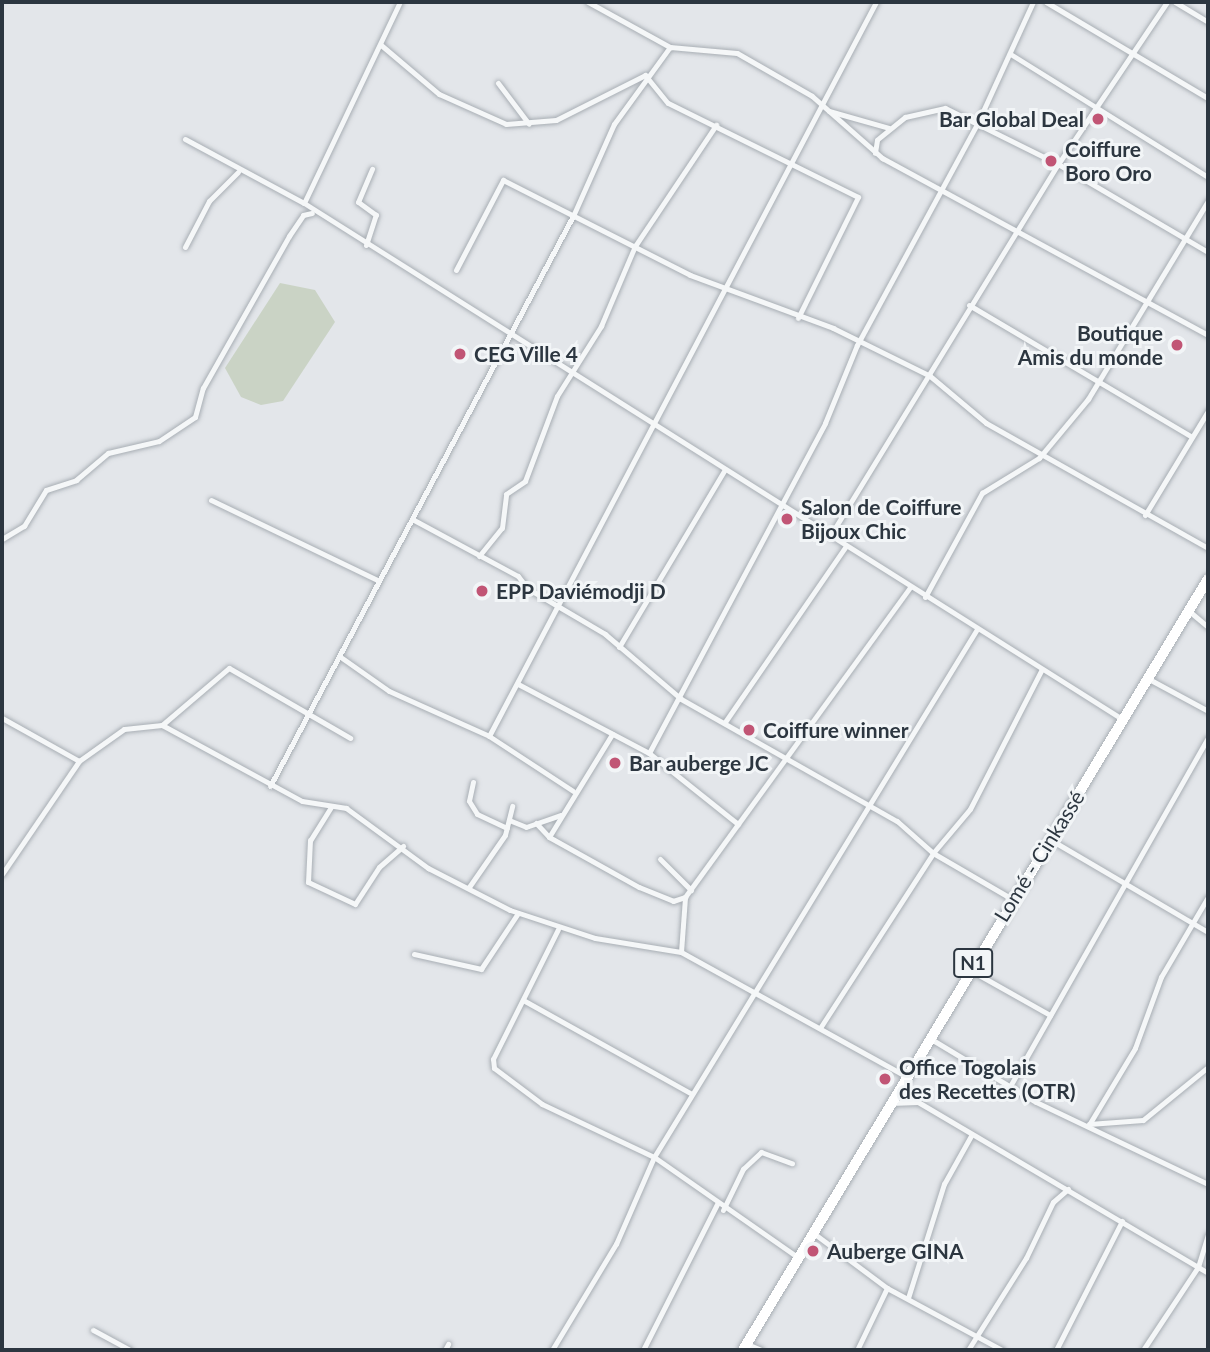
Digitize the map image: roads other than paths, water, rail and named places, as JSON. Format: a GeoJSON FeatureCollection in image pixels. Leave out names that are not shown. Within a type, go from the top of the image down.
{"type":"FeatureCollection","features":[{"type":"Feature","properties":{"kind":"highway","name":"Lomé - Cinkassé"},"geometry":{"type":"LineString","coordinates":[[745,1347],[796,1256],[1208,579]]}},
{"type":"Feature","properties":{"kind":"street"},"geometry":{"type":"LineString","coordinates":[[304,203],[400,2]]}},
{"type":"Feature","properties":{"kind":"street"},"geometry":{"type":"LineString","coordinates":[[588,2],[670,47],[737,53],[822,104],[875,153],[1208,335]]}},
{"type":"Feature","properties":{"kind":"street"},"geometry":{"type":"LineString","coordinates":[[489,736],[560,608],[791,159],[876,2]]}},
{"type":"Feature","properties":{"kind":"street"},"geometry":{"type":"LineString","coordinates":[[649,753],[681,699],[780,504],[825,423],[857,345],[978,122],[1012,55],[1032,2]]}},
{"type":"Feature","properties":{"kind":"street"},"geometry":{"type":"LineString","coordinates":[[1045,2],[1208,98]]}},
{"type":"Feature","properties":{"kind":"street"},"geometry":{"type":"LineString","coordinates":[[831,536],[930,376],[1015,229],[1098,110],[1167,2]]}},
{"type":"Feature","properties":{"kind":"street"},"geometry":{"type":"LineString","coordinates":[[1175,2],[1208,22]]}},
{"type":"Feature","properties":{"kind":"street"},"geometry":{"type":"LineString","coordinates":[[381,45],[439,94],[506,124],[556,120],[645,75]]}},
{"type":"Feature","properties":{"kind":"street"},"geometry":{"type":"LineString","coordinates":[[270,786],[307,713],[342,658],[377,580],[412,519],[505,335],[573,216],[597,156],[645,75],[670,47]]}},
{"type":"Feature","properties":{"kind":"street"},"geometry":{"type":"LineString","coordinates":[[1012,55],[1208,177]]}},
{"type":"Feature","properties":{"kind":"street"},"geometry":{"type":"LineString","coordinates":[[645,75],[668,103],[791,159],[858,197],[797,318]]}},
{"type":"Feature","properties":{"kind":"street"},"geometry":{"type":"LineString","coordinates":[[498,83],[529,124]]}},
{"type":"Feature","properties":{"kind":"street"},"geometry":{"type":"LineString","coordinates":[[875,153],[889,128],[925,109],[945,108],[978,122],[1058,164],[1208,252]]}},
{"type":"Feature","properties":{"kind":"street"},"geometry":{"type":"LineString","coordinates":[[828,110],[889,128]]}},
{"type":"Feature","properties":{"kind":"street"},"geometry":{"type":"LineString","coordinates":[[479,555],[502,528],[506,494],[525,481],[570,374],[601,326],[635,246],[716,125]]}},
{"type":"Feature","properties":{"kind":"street"},"geometry":{"type":"LineString","coordinates":[[185,139],[238,172],[304,203],[312,213],[505,335],[655,424],[1122,719]]}},
{"type":"Feature","properties":{"kind":"street"},"geometry":{"type":"LineString","coordinates":[[366,245],[376,215],[358,202],[372,169]]}},
{"type":"Feature","properties":{"kind":"street"},"geometry":{"type":"LineString","coordinates":[[185,247],[209,201],[238,172]]}},
{"type":"Feature","properties":{"kind":"street"},"geometry":{"type":"LineString","coordinates":[[456,270],[503,180],[690,275],[727,285],[797,318],[833,328],[857,345],[930,376],[986,423],[1043,452],[1144,515],[1208,548]]}},
{"type":"Feature","properties":{"kind":"street"},"geometry":{"type":"LineString","coordinates":[[925,597],[982,493],[1043,452],[1099,381],[1208,201]]}},
{"type":"Feature","properties":{"kind":"street"},"geometry":{"type":"LineString","coordinates":[[2,539],[24,526],[46,490],[76,480],[108,453],[159,441],[195,417],[203,388],[289,236],[303,215],[312,213]]}},
{"type":"Feature","properties":{"kind":"street"},"geometry":{"type":"LineString","coordinates":[[969,305],[1192,438]]}},
{"type":"Feature","properties":{"kind":"street"},"geometry":{"type":"LineString","coordinates":[[1144,515],[1208,411]]}},
{"type":"Feature","properties":{"kind":"street"},"geometry":{"type":"LineString","coordinates":[[619,647],[724,469]]}},
{"type":"Feature","properties":{"kind":"street"},"geometry":{"type":"LineString","coordinates":[[211,500],[377,580]]}},
{"type":"Feature","properties":{"kind":"street"},"geometry":{"type":"LineString","coordinates":[[412,519],[479,555],[619,647],[681,699],[725,722],[786,763],[869,810],[897,821],[933,853],[1012,899]]}},
{"type":"Feature","properties":{"kind":"street"},"geometry":{"type":"LineString","coordinates":[[725,722],[845,546]]}},
{"type":"Feature","properties":{"kind":"street"},"geometry":{"type":"LineString","coordinates":[[536,823],[549,837],[639,887],[673,901],[685,897],[786,763],[910,587]]}},
{"type":"Feature","properties":{"kind":"street"},"geometry":{"type":"LineString","coordinates":[[1188,611],[1208,626]]}},
{"type":"Feature","properties":{"kind":"street"},"geometry":{"type":"LineString","coordinates":[[552,1350],[615,1244],[654,1157],[690,1093],[759,992],[869,810],[923,709],[977,629]]}},
{"type":"Feature","properties":{"kind":"street"},"geometry":{"type":"LineString","coordinates":[[342,658],[389,691],[489,736],[573,791]]}},
{"type":"Feature","properties":{"kind":"street"},"geometry":{"type":"LineString","coordinates":[[2,874],[79,761],[124,729],[162,725],[229,668],[350,738]]}},
{"type":"Feature","properties":{"kind":"street"},"geometry":{"type":"LineString","coordinates":[[820,1028],[933,853],[970,809],[1042,669]]}},
{"type":"Feature","properties":{"kind":"street"},"geometry":{"type":"LineString","coordinates":[[1147,678],[1208,711]]}},
{"type":"Feature","properties":{"kind":"street"},"geometry":{"type":"LineString","coordinates":[[518,684],[649,753],[738,824]]}},
{"type":"Feature","properties":{"kind":"street"},"geometry":{"type":"LineString","coordinates":[[2,718],[79,761]]}},
{"type":"Feature","properties":{"kind":"street"},"geometry":{"type":"LineString","coordinates":[[162,725],[270,786],[331,807],[346,808],[403,846],[429,868],[518,913],[558,929],[681,952],[759,992],[906,1076]]}},
{"type":"Feature","properties":{"kind":"street"},"geometry":{"type":"LineString","coordinates":[[549,837],[573,791],[612,734]]}},
{"type":"Feature","properties":{"kind":"street"},"geometry":{"type":"LineString","coordinates":[[1009,1088],[1129,885],[1208,738]]}},
{"type":"Feature","properties":{"kind":"street"},"geometry":{"type":"LineString","coordinates":[[473,782],[468,801],[477,814],[507,828]]}},
{"type":"Feature","properties":{"kind":"street"},"geometry":{"type":"LineString","coordinates":[[469,887],[507,828],[512,806]]}},
{"type":"Feature","properties":{"kind":"street"},"geometry":{"type":"LineString","coordinates":[[331,807],[310,840],[308,882],[355,904],[379,867],[403,846]]}},
{"type":"Feature","properties":{"kind":"street"},"geometry":{"type":"LineString","coordinates":[[509,820],[536,823],[561,814]]}},
{"type":"Feature","properties":{"kind":"street"},"geometry":{"type":"LineString","coordinates":[[1051,840],[1208,932]]}},
{"type":"Feature","properties":{"kind":"street"},"geometry":{"type":"LineString","coordinates":[[660,859],[691,890]]}},
{"type":"Feature","properties":{"kind":"street"},"geometry":{"type":"LineString","coordinates":[[681,952],[685,897]]}},
{"type":"Feature","properties":{"kind":"street"},"geometry":{"type":"LineString","coordinates":[[1089,1124],[1135,1048],[1190,921],[1208,897]]}},
{"type":"Feature","properties":{"kind":"street"},"geometry":{"type":"LineString","coordinates":[[414,954],[481,970],[518,913]]}},
{"type":"Feature","properties":{"kind":"street"},"geometry":{"type":"LineString","coordinates":[[558,929],[523,1000],[495,1068],[542,1104],[654,1157],[723,1210],[796,1256]]}},
{"type":"Feature","properties":{"kind":"street"},"geometry":{"type":"LineString","coordinates":[[969,970],[1050,1015]]}},
{"type":"Feature","properties":{"kind":"street"},"geometry":{"type":"LineString","coordinates":[[523,1000],[690,1093]]}},
{"type":"Feature","properties":{"kind":"street"},"geometry":{"type":"LineString","coordinates":[[928,1038],[1009,1088],[1089,1124],[1208,1184]]}},
{"type":"Feature","properties":{"kind":"street"},"geometry":{"type":"LineString","coordinates":[[1089,1124],[1143,1120],[1208,1067]]}},
{"type":"Feature","properties":{"kind":"street"},"geometry":{"type":"LineString","coordinates":[[890,1103],[919,1102],[1208,1273]]}},
{"type":"Feature","properties":{"kind":"street"},"geometry":{"type":"LineString","coordinates":[[908,1298],[944,1184],[972,1134]]}},
{"type":"Feature","properties":{"kind":"street"},"geometry":{"type":"LineString","coordinates":[[723,1210],[743,1170],[761,1152],[792,1163]]}},
{"type":"Feature","properties":{"kind":"street"},"geometry":{"type":"LineString","coordinates":[[968,1350],[1053,1202],[1068,1189]]}},
{"type":"Feature","properties":{"kind":"street"},"geometry":{"type":"LineString","coordinates":[[643,1350],[717,1204]]}},
{"type":"Feature","properties":{"kind":"street"},"geometry":{"type":"LineString","coordinates":[[1056,1350],[1122,1221]]}},
{"type":"Feature","properties":{"kind":"street"},"geometry":{"type":"LineString","coordinates":[[812,1232],[887,1288],[1002,1350]]}},
{"type":"Feature","properties":{"kind":"street"},"geometry":{"type":"LineString","coordinates":[[1143,1350],[1198,1267],[1208,1235]]}},
{"type":"Feature","properties":{"kind":"street"},"geometry":{"type":"LineString","coordinates":[[857,1350],[887,1288]]}},
{"type":"Feature","properties":{"kind":"street"},"geometry":{"type":"LineString","coordinates":[[93,1330],[130,1350]]}},
{"type":"Feature","properties":{"kind":"street"},"geometry":{"type":"LineString","coordinates":[[745,1347],[761,1350]]}},
{"type":"Feature","properties":{"kind":"place","name":"Bar Global Deal"},"geometry":{"type":"Point","coordinates":[1098,119]}},
{"type":"Feature","properties":{"kind":"place","name":"Coiffure Boro Oro"},"geometry":{"type":"Point","coordinates":[1051,161]}},
{"type":"Feature","properties":{"kind":"place","name":"Boutique Amis du monde"},"geometry":{"type":"Point","coordinates":[1177,345]}},
{"type":"Feature","properties":{"kind":"place","name":"CEG Ville 4"},"geometry":{"type":"Point","coordinates":[460,354]}},
{"type":"Feature","properties":{"kind":"place","name":"Salon de Coiffure Bijoux Chic"},"geometry":{"type":"Point","coordinates":[787,519]}},
{"type":"Feature","properties":{"kind":"place","name":"EPP Daviémodji D"},"geometry":{"type":"Point","coordinates":[482,591]}},
{"type":"Feature","properties":{"kind":"place","name":"Coiffure winner"},"geometry":{"type":"Point","coordinates":[749,730]}},
{"type":"Feature","properties":{"kind":"place","name":"Bar auberge JC"},"geometry":{"type":"Point","coordinates":[615,763]}},
{"type":"Feature","properties":{"kind":"place","name":"Office Togolais des Recettes (OTR)"},"geometry":{"type":"Point","coordinates":[885,1079]}},
{"type":"Feature","properties":{"kind":"place","name":"Auberge GINA"},"geometry":{"type":"Point","coordinates":[813,1251]}}]}
